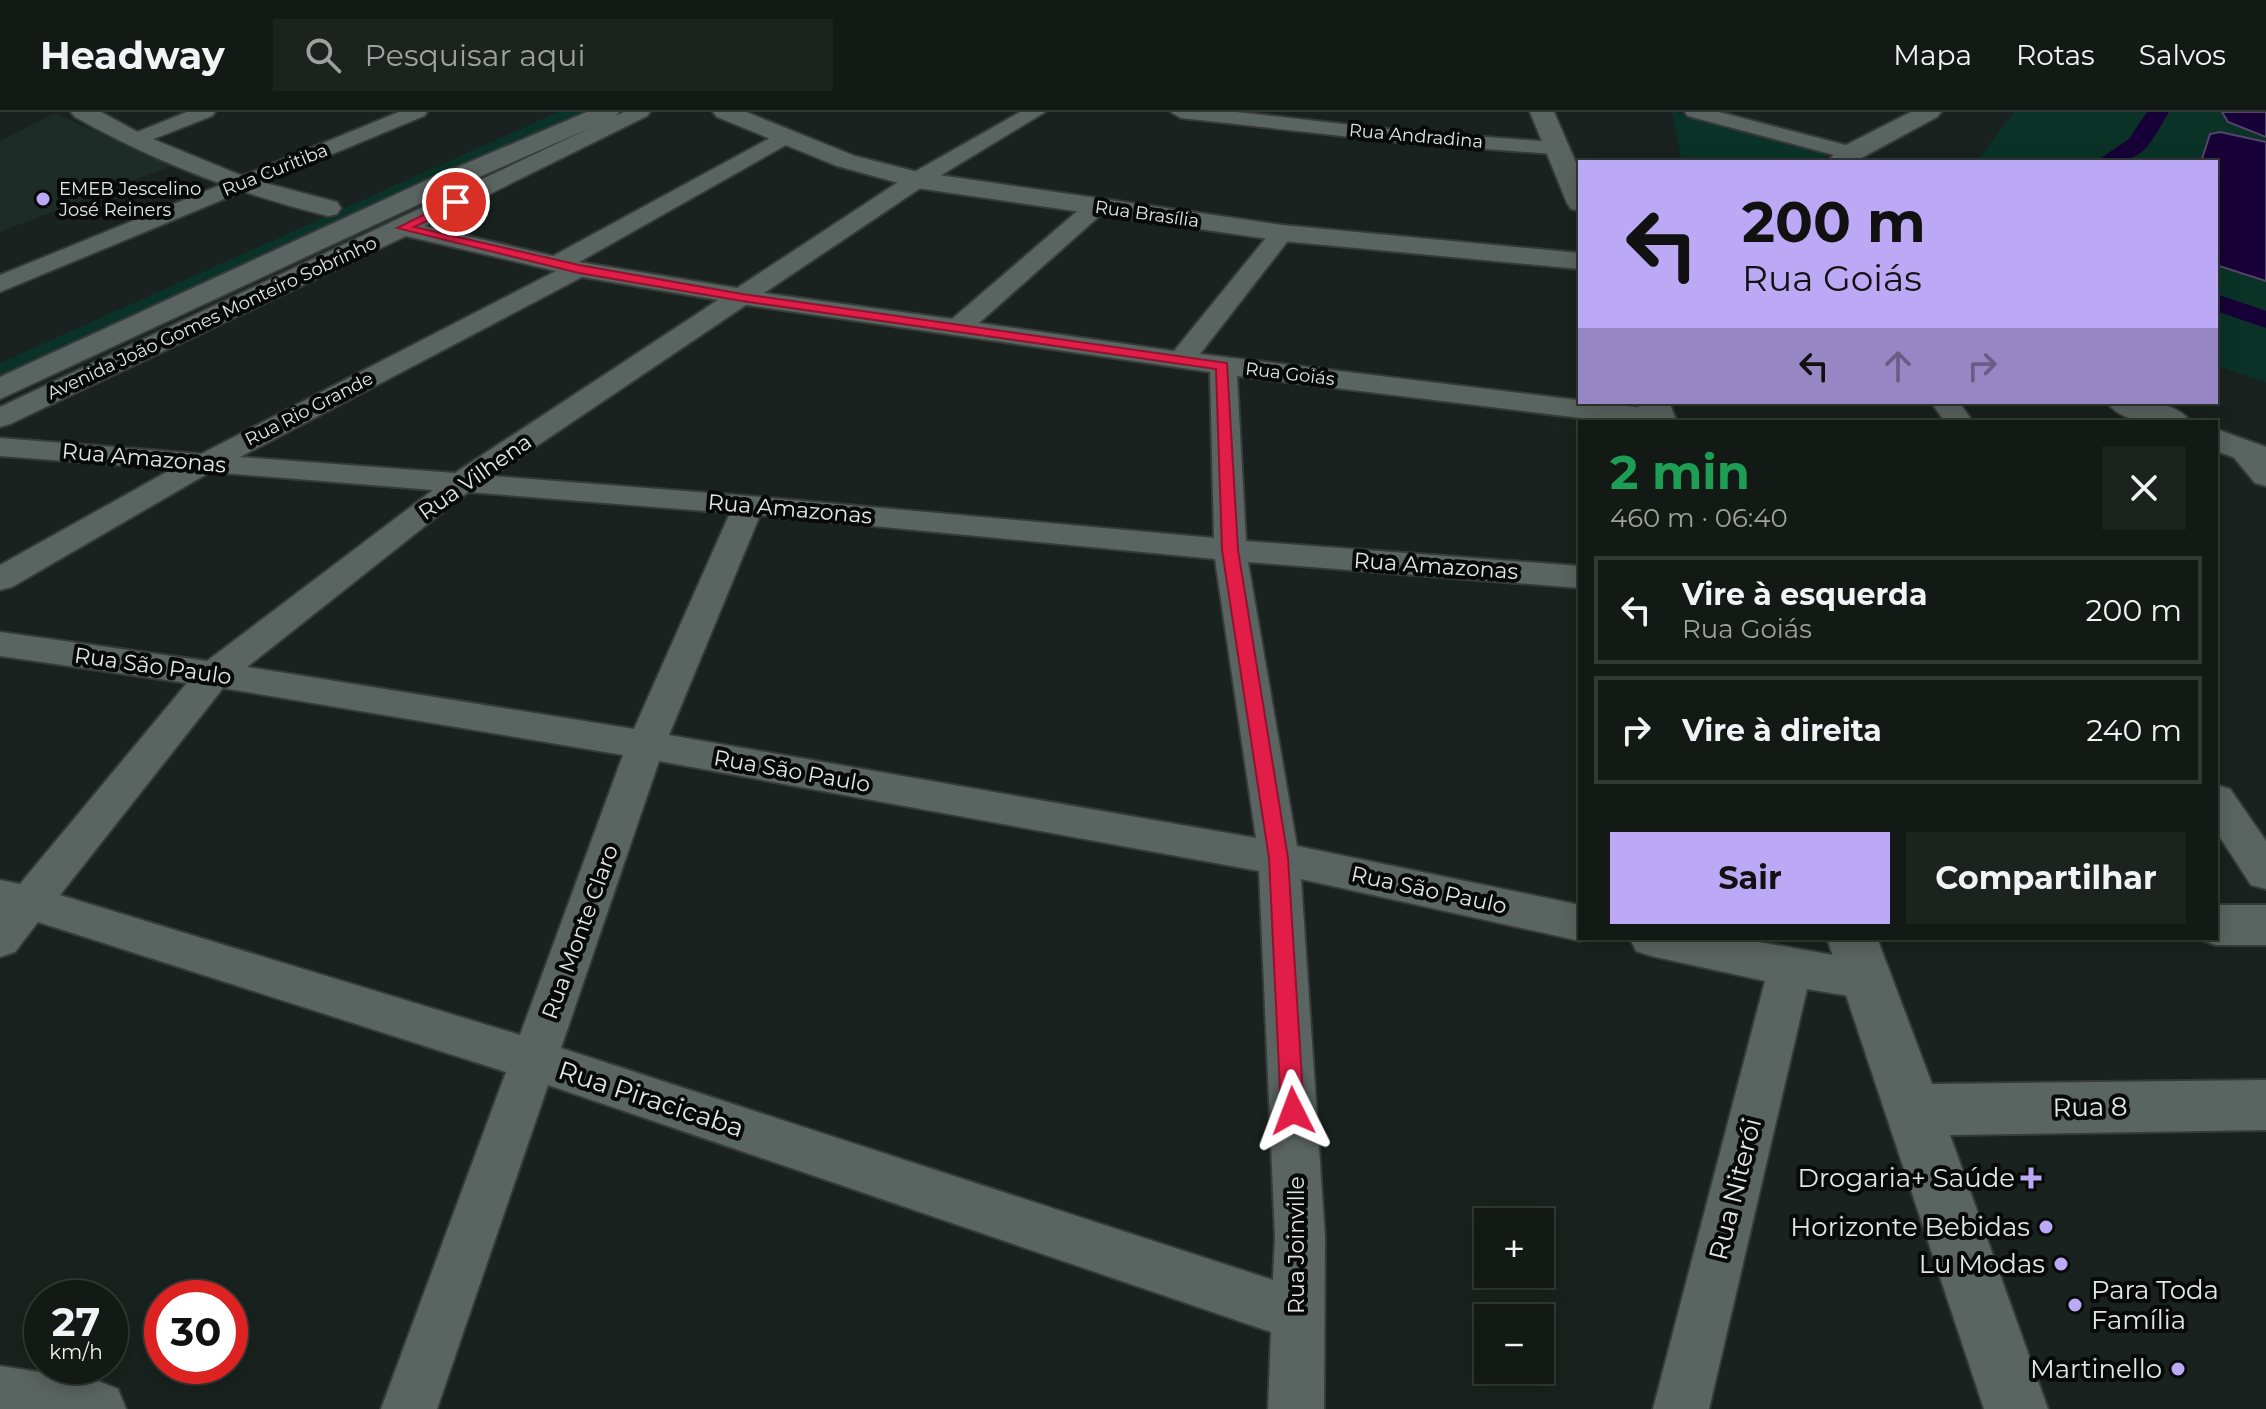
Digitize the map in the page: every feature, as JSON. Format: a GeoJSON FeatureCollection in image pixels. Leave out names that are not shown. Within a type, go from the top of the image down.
{"type":"FeatureCollection","features":[{"type":"Feature","properties":{"kind":"street"},"geometry":{"type":"LineString","coordinates":[[83,112],[134,140],[241,184],[328,208]]}},
{"type":"Feature","properties":{"kind":"street"},"geometry":{"type":"LineString","coordinates":[[134,140],[205,112]]}},
{"type":"Feature","properties":{"kind":"street","name":"Rua Curitiba"},"geometry":{"type":"LineString","coordinates":[[0,284],[417,112]]}},
{"type":"Feature","properties":{"kind":"street"},"geometry":{"type":"LineString","coordinates":[[285,227],[542,112]]}},
{"type":"Feature","properties":{"kind":"street","name":"Avenida João Gomes Monteiro Sobrinho"},"geometry":{"type":"LineString","coordinates":[[0,389],[434,187],[607,112]]}},
{"type":"Feature","properties":{"kind":"street","name":"Avenida João Gomes Monteiro Sobrinho"},"geometry":{"type":"LineString","coordinates":[[0,418],[403,228],[640,112]]}},
{"type":"Feature","properties":{"kind":"street","name":"Rua Brasília"},"geometry":{"type":"LineString","coordinates":[[725,112],[846,161],[917,180],[1282,233],[1578,261]]}},
{"type":"Feature","properties":{"kind":"street","name":"Rua Vilhena"},"geometry":{"type":"LineString","coordinates":[[0,939],[14,899],[214,674],[462,482],[917,180],[1034,112]]}},
{"type":"Feature","properties":{"kind":"street","name":"Rua Andradina"},"geometry":{"type":"LineString","coordinates":[[1181,112],[1284,118],[1554,148]]}},
{"type":"Feature","properties":{"kind":"street"},"geometry":{"type":"LineString","coordinates":[[1542,112],[1554,148],[1578,199]]}},
{"type":"Feature","properties":{"kind":"street"},"geometry":{"type":"LineString","coordinates":[[1695,112],[1844,157],[1929,112]]}},
{"type":"Feature","properties":{"kind":"street","name":"Rua Rio Grande"},"geometry":{"type":"LineString","coordinates":[[0,579],[205,463],[569,266],[786,137]]}},
{"type":"Feature","properties":{"kind":"street"},"geometry":{"type":"LineString","coordinates":[[958,328],[1097,206]]}},
{"type":"Feature","properties":{"kind":"street","name":"Rua Goiás"},"geometry":{"type":"LineString","coordinates":[[403,228],[569,266],[742,297],[1223,366],[1658,414]]}},
{"type":"Feature","properties":{"kind":"street"},"geometry":{"type":"LineString","coordinates":[[1182,359],[1282,233]]}},
{"type":"Feature","properties":{"kind":"street","name":"Rua Joinville"},"geometry":{"type":"LineString","coordinates":[[1223,366],[1230,550],[1279,858],[1300,1237],[1296,1409]]}},
{"type":"Feature","properties":{"kind":"street"},"geometry":{"type":"LineString","coordinates":[[2128,404],[2169,420]]}},
{"type":"Feature","properties":{"kind":"street","name":"Rua Amazonas"},"geometry":{"type":"LineString","coordinates":[[0,447],[749,505],[1230,550],[1578,577]]}},
{"type":"Feature","properties":{"kind":"street"},"geometry":{"type":"LineString","coordinates":[[2241,449],[2266,477]]}},
{"type":"Feature","properties":{"kind":"street","name":"Rua Monte Claro"},"geometry":{"type":"LineString","coordinates":[[409,1409],[646,745],[749,505]]}},
{"type":"Feature","properties":{"kind":"street","name":"Rua São Paulo"},"geometry":{"type":"LineString","coordinates":[[0,644],[214,674],[646,745],[1279,858],[1578,923]]}},
{"type":"Feature","properties":{"kind":"street"},"geometry":{"type":"LineString","coordinates":[[2218,803],[2266,873]]}},
{"type":"Feature","properties":{"kind":"street","name":"Rua Piracicaba"},"geometry":{"type":"LineString","coordinates":[[14,899],[535,1060],[1297,1314]]}},
{"type":"Feature","properties":{"kind":"street"},"geometry":{"type":"LineString","coordinates":[[2218,925],[2266,925]]}},
{"type":"Feature","properties":{"kind":"street"},"geometry":{"type":"LineString","coordinates":[[1660,940],[1790,968],[1860,959],[2016,1409]]}},
{"type":"Feature","properties":{"kind":"street","name":"Rua Niterói"},"geometry":{"type":"LineString","coordinates":[[1681,1409],[1790,968]]}},
{"type":"Feature","properties":{"kind":"street","name":"Rua 8"},"geometry":{"type":"LineString","coordinates":[[1913,1110],[2266,1105]]}},
{"type":"Feature","properties":{"kind":"street"},"geometry":{"type":"LineString","coordinates":[[0,1394],[98,1409]]}},
{"type":"Feature","properties":{"kind":"shaded area"},"geometry":{"type":"Polygon","coordinates":[[[2222,112],[2266,112],[2266,137],[2228,122],[2222,112]]]}},
{"type":"Feature","properties":{"kind":"shaded area","name":"EMEB Jescelino José Reiners"},"geometry":{"type":"Polygon","coordinates":[[[55,113],[171,166],[0,232],[0,141],[55,113]]]}},
{"type":"Feature","properties":{"kind":"shaded area"},"geometry":{"type":"Polygon","coordinates":[[[2220,132],[2266,142],[2266,281],[2218,266],[2218,160],[2202,160],[2210,134],[2220,132]]]}},
{"type":"Feature","properties":{"kind":"green space"},"geometry":{"type":"Polygon","coordinates":[[[558,112],[596,112],[0,383],[0,363],[558,112]]]}},
{"type":"Feature","properties":{"kind":"green space"},"geometry":{"type":"Polygon","coordinates":[[[1672,112],[1709,118],[1828,154],[1823,160],[1682,160],[1672,112]]]}},
{"type":"Feature","properties":{"kind":"green space"},"geometry":{"type":"Polygon","coordinates":[[[2014,112],[2266,112],[2266,383],[2218,366],[2218,160],[1978,160],[2014,112]]]}},
{"type":"Feature","properties":{"kind":"waterway"},"geometry":{"type":"LineString","coordinates":[[2111,160],[2125,154],[2137,143],[2158,112]]}},
{"type":"Feature","properties":{"kind":"waterway"},"geometry":{"type":"LineString","coordinates":[[2218,303],[2266,320]]}},
{"type":"Feature","properties":{"kind":"place","name":"EMEB Jescelino José Reiners"},"geometry":{"type":"Point","coordinates":[43,199]}},
{"type":"Feature","properties":{"kind":"place","name":"Drogaria+ Saúde"},"geometry":{"type":"Point","coordinates":[2031,1178]}},
{"type":"Feature","properties":{"kind":"place","name":"Horizonte Bebidas"},"geometry":{"type":"Point","coordinates":[2046,1227]}},
{"type":"Feature","properties":{"kind":"place","name":"Lu Modas"},"geometry":{"type":"Point","coordinates":[2061,1264]}},
{"type":"Feature","properties":{"kind":"place","name":"Para Toda Família"},"geometry":{"type":"Point","coordinates":[2075,1305]}},
{"type":"Feature","properties":{"kind":"place","name":"Martinello"},"geometry":{"type":"Point","coordinates":[2178,1369]}},
{"type":"Feature","properties":{"kind":"route"},"geometry":{"type":"LineString","coordinates":[[456,202],[403,228],[579,269],[742,297],[1223,366],[1230,550],[1279,858],[1293,1111]]}}]}
